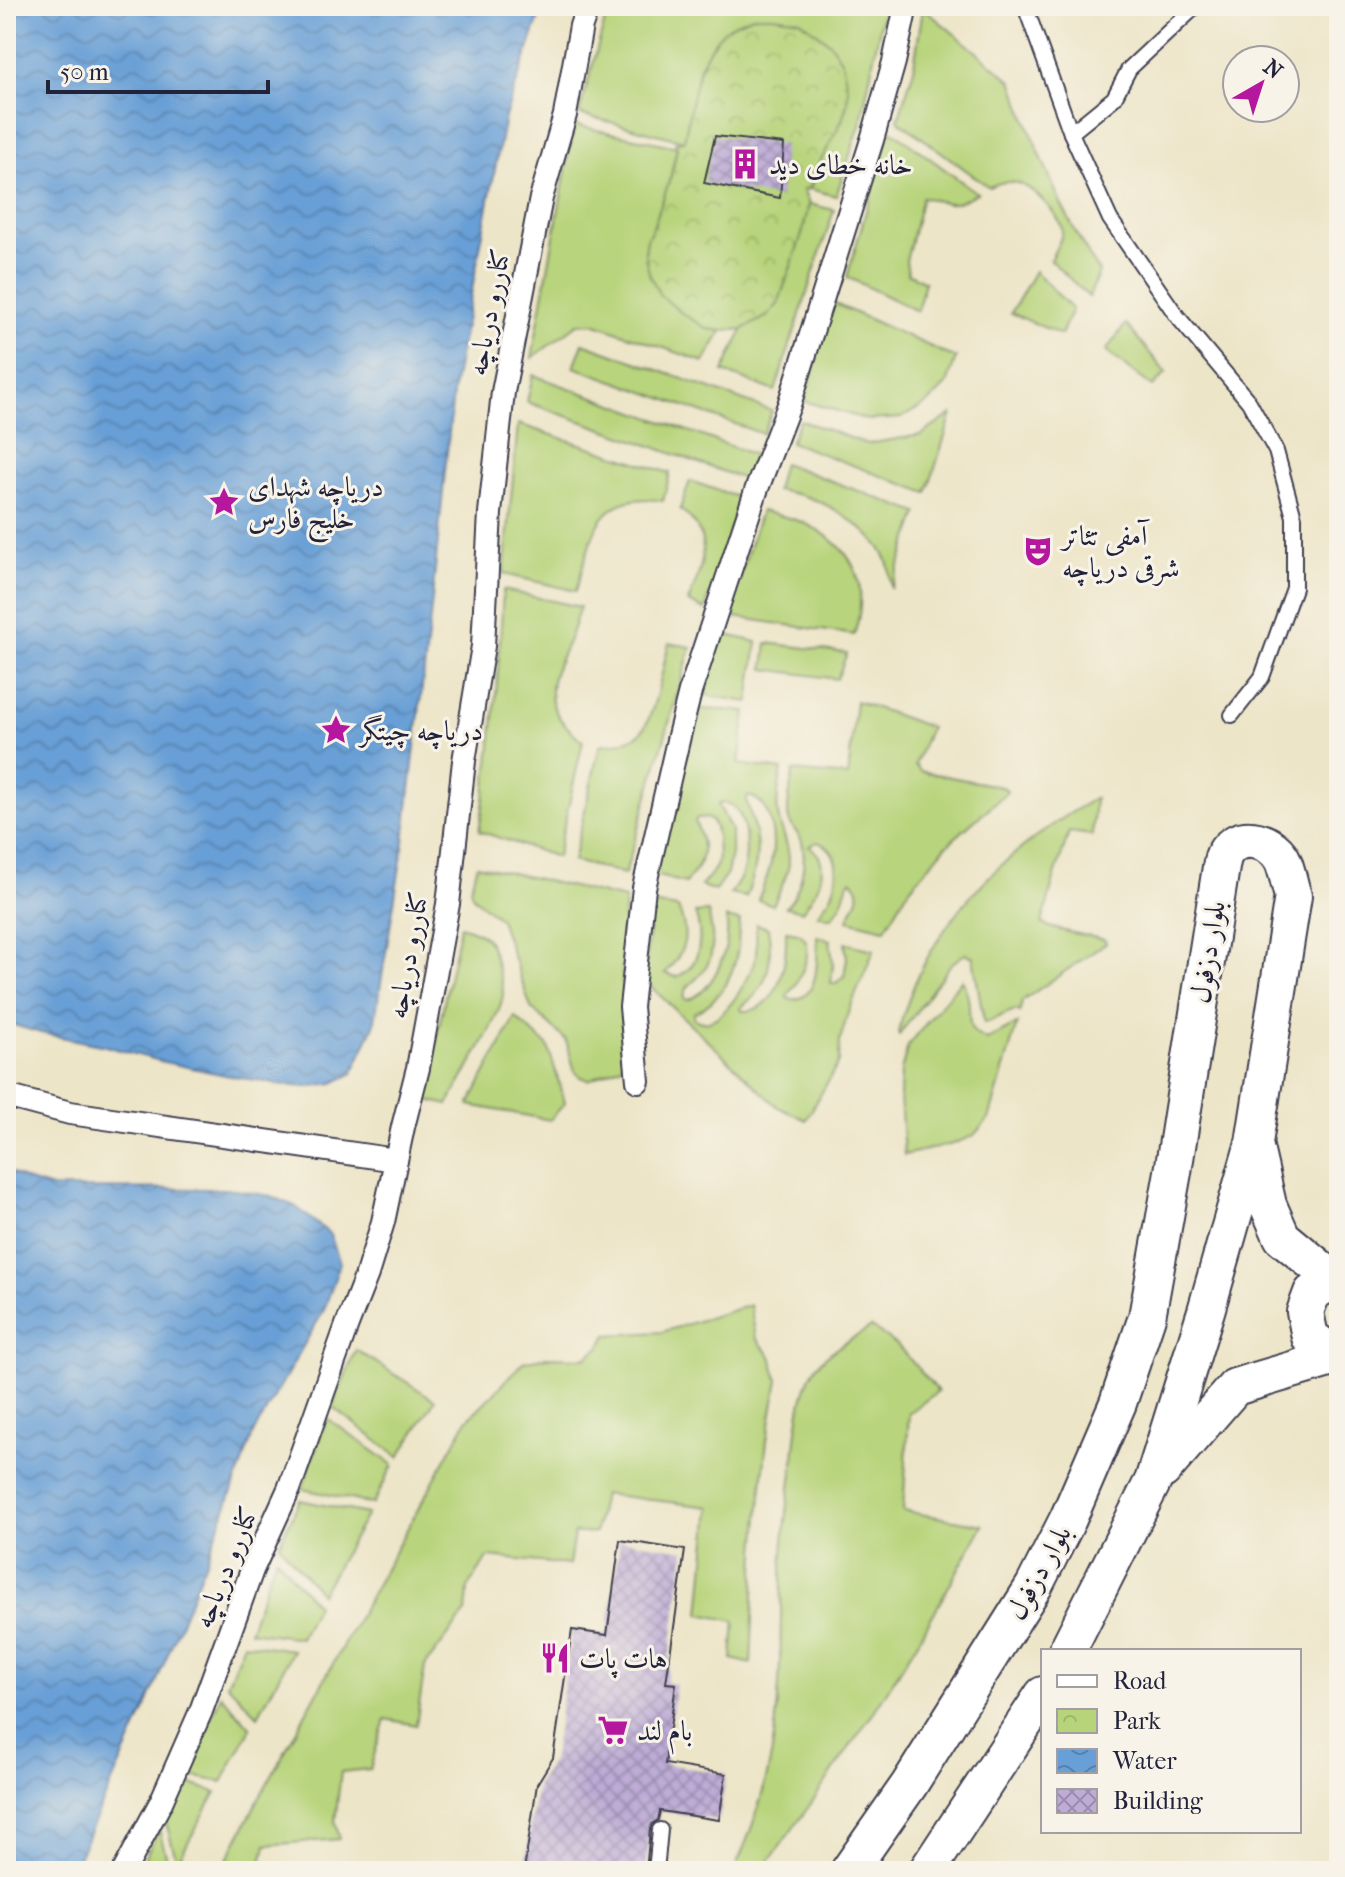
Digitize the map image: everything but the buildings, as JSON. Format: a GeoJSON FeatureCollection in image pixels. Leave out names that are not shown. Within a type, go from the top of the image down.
{"type":"FeatureCollection","features":[{"type":"Feature","properties":{"kind":"street","name":"کناررو دریاچه"},"geometry":{"type":"LineString","coordinates":[[124,1871],[161,1802],[201,1711],[252,1570],[289,1489],[383,1222],[418,1068],[448,904],[464,761],[483,646],[490,513],[503,392],[541,198],[565,115],[581,26],[588,6]]}},
{"type":"Feature","properties":{"kind":"street"},"geometry":{"type":"LineString","coordinates":[[638,1081],[631,1007],[644,888],[679,736],[690,692],[756,491],[789,405],[868,154],[906,6]]}},
{"type":"Feature","properties":{"kind":"street","name":"بلوار دزفول"},"geometry":{"type":"LineString","coordinates":[[849,1871],[909,1785],[1034,1586],[1068,1519],[1118,1403],[1147,1317],[1221,867],[1225,853],[1238,842],[1252,838],[1264,842],[1281,857],[1293,896],[1254,1143],[1153,1481],[1068,1649]]}},
{"type":"Feature","properties":{"kind":"street"},"geometry":{"type":"LineString","coordinates":[[6,1096],[70,1113],[396,1160]]}},
{"type":"Feature","properties":{"kind":"street"},"geometry":{"type":"LineString","coordinates":[[1254,1143],[1268,1205],[1282,1237],[1336,1281],[1312,1293],[1305,1312],[1310,1337],[1338,1356]]}},
{"type":"Feature","properties":{"kind":"street"},"geometry":{"type":"LineString","coordinates":[[1153,1481],[1235,1387],[1338,1356]]}},
{"type":"Feature","properties":{"kind":"street"},"geometry":{"type":"LineString","coordinates":[[927,1871],[1041,1698]]}},
{"type":"Feature","properties":{"kind":"lane"},"geometry":{"type":"LineString","coordinates":[[1025,6],[1071,133],[1110,219],[1177,316],[1249,402],[1276,451],[1294,517],[1294,588],[1262,677],[1232,715]]}},
{"type":"Feature","properties":{"kind":"lane"},"geometry":{"type":"LineString","coordinates":[[1071,133],[1114,98],[1129,69],[1196,6]]}},
{"type":"Feature","properties":{"kind":"lane"},"geometry":{"type":"LineString","coordinates":[[656,1871],[660,1830]]}},
{"type":"Feature","properties":{"kind":"green space"},"geometry":{"type":"Polygon","coordinates":[[[609,6],[884,6],[861,122],[836,196],[810,189],[816,168],[842,120],[731,26],[717,39],[700,67],[684,141],[579,114],[609,6]]]}},
{"type":"Feature","properties":{"kind":"green space"},"geometry":{"type":"Polygon","coordinates":[[[923,8],[1012,81],[1061,204],[1099,272],[1089,297],[1050,260],[1062,230],[1057,217],[1039,197],[1016,183],[1004,182],[989,187],[898,120],[913,72],[923,8]]]}},
{"type":"Feature","properties":{"kind":"green space"},"geometry":{"type":"Polygon","coordinates":[[[753,16],[800,20],[830,43],[842,62],[848,90],[847,104],[842,120],[816,168],[810,189],[803,190],[809,204],[778,304],[768,316],[743,329],[722,331],[708,329],[660,295],[650,276],[645,253],[647,239],[671,176],[677,148],[675,142],[684,141],[702,64],[718,37],[730,26],[753,16]]]}},
{"type":"Feature","properties":{"kind":"green space"},"geometry":{"type":"Polygon","coordinates":[[[574,125],[677,147],[671,176],[647,239],[645,253],[647,265],[708,329],[722,331],[704,362],[593,323],[578,324],[532,358],[574,125]]]}},
{"type":"Feature","properties":{"kind":"green space"},"geometry":{"type":"Polygon","coordinates":[[[890,129],[977,193],[950,203],[922,197],[906,261],[908,273],[925,282],[917,311],[847,277],[890,129]]]}},
{"type":"Feature","properties":{"kind":"green space"},"geometry":{"type":"Polygon","coordinates":[[[809,204],[834,210],[775,391],[723,372],[743,329],[753,323],[802,234],[809,204]]]}},
{"type":"Feature","properties":{"kind":"green space"},"geometry":{"type":"Polygon","coordinates":[[[1035,271],[1072,309],[1061,335],[1011,313],[1035,271]]]}},
{"type":"Feature","properties":{"kind":"green space"},"geometry":{"type":"Polygon","coordinates":[[[833,303],[956,358],[947,384],[928,403],[901,418],[868,420],[804,401],[833,303]]]}},
{"type":"Feature","properties":{"kind":"green space"},"geometry":{"type":"Polygon","coordinates":[[[1126,324],[1166,373],[1153,387],[1106,351],[1126,324]]]}},
{"type":"Feature","properties":{"kind":"green space"},"geometry":{"type":"Polygon","coordinates":[[[583,343],[772,411],[763,434],[574,367],[583,343]]]}},
{"type":"Feature","properties":{"kind":"green space"},"geometry":{"type":"Polygon","coordinates":[[[533,375],[755,455],[744,479],[527,402],[533,375]]]}},
{"type":"Feature","properties":{"kind":"green space"},"geometry":{"type":"Polygon","coordinates":[[[952,414],[927,493],[790,442],[800,420],[867,444],[921,435],[952,414]]]}},
{"type":"Feature","properties":{"kind":"green space"},"geometry":{"type":"Polygon","coordinates":[[[518,424],[670,473],[663,501],[640,499],[623,503],[600,522],[576,591],[504,574],[518,424]]]}},
{"type":"Feature","properties":{"kind":"green space"},"geometry":{"type":"Polygon","coordinates":[[[783,463],[918,513],[891,589],[889,567],[883,553],[866,533],[842,514],[818,501],[776,490],[783,463]]]}},
{"type":"Feature","properties":{"kind":"green space"},"geometry":{"type":"Polygon","coordinates":[[[690,481],[740,498],[705,610],[688,602],[703,552],[698,530],[680,509],[690,481]]]}},
{"type":"Feature","properties":{"kind":"green space"},"geometry":{"type":"Polygon","coordinates":[[[761,511],[804,523],[821,532],[846,555],[859,583],[859,616],[854,635],[727,616],[761,511]]]}},
{"type":"Feature","properties":{"kind":"green space"},"geometry":{"type":"Polygon","coordinates":[[[503,590],[580,607],[551,689],[559,717],[583,741],[557,857],[479,831],[495,710],[503,590]]]}},
{"type":"Feature","properties":{"kind":"green space"},"geometry":{"type":"Polygon","coordinates":[[[723,634],[757,642],[749,702],[705,695],[723,634]]]}},
{"type":"Feature","properties":{"kind":"green space"},"geometry":{"type":"Polygon","coordinates":[[[669,643],[691,647],[625,874],[573,861],[600,745],[629,740],[644,729],[669,643]]]}},
{"type":"Feature","properties":{"kind":"green space"},"geometry":{"type":"Polygon","coordinates":[[[767,643],[847,653],[837,679],[764,669],[767,643]]]}},
{"type":"Feature","properties":{"kind":"green space"},"geometry":{"type":"Polygon","coordinates":[[[856,701],[930,727],[915,765],[920,771],[1002,787],[1007,792],[946,846],[910,888],[885,929],[848,920],[858,894],[851,880],[841,905],[831,918],[818,914],[830,898],[837,873],[831,851],[817,842],[810,846],[819,856],[822,870],[815,893],[802,911],[786,907],[799,885],[804,858],[802,842],[788,816],[793,771],[848,776],[856,701]]]}},
{"type":"Feature","properties":{"kind":"green space"},"geometry":{"type":"Polygon","coordinates":[[[698,709],[746,711],[739,764],[782,770],[777,808],[789,864],[773,905],[758,900],[772,855],[771,824],[763,805],[748,796],[746,800],[757,848],[755,871],[746,897],[730,894],[742,874],[746,840],[741,817],[728,804],[718,804],[731,830],[731,854],[727,874],[715,891],[701,886],[714,870],[718,857],[715,828],[706,818],[695,821],[702,854],[697,868],[685,883],[654,875],[698,709]]]}},
{"type":"Feature","properties":{"kind":"green space"},"geometry":{"type":"Polygon","coordinates":[[[1095,798],[1092,835],[1069,832],[1042,924],[1105,940],[1106,943],[1022,1001],[1020,1012],[1012,1011],[984,1023],[973,957],[965,954],[951,964],[899,1035],[919,974],[952,919],[1016,852],[1095,798]]]}},
{"type":"Feature","properties":{"kind":"green space"},"geometry":{"type":"Polygon","coordinates":[[[477,865],[625,899],[622,982],[624,1065],[589,1080],[575,1072],[566,1040],[531,1008],[500,919],[473,897],[470,889],[477,865]]]}},
{"type":"Feature","properties":{"kind":"green space"},"geometry":{"type":"Polygon","coordinates":[[[651,904],[678,908],[682,918],[685,935],[682,950],[665,973],[676,977],[685,972],[696,958],[699,931],[695,913],[708,912],[712,930],[711,956],[703,971],[686,989],[684,999],[688,1000],[706,987],[719,966],[726,941],[726,918],[740,921],[732,972],[717,996],[694,1013],[693,1018],[701,1022],[721,1014],[744,984],[756,955],[756,924],[768,928],[769,962],[761,987],[741,1008],[742,1011],[755,1009],[773,994],[783,969],[786,931],[800,934],[807,947],[804,965],[788,999],[798,999],[812,987],[817,966],[817,936],[830,940],[833,964],[831,983],[844,976],[847,958],[845,943],[874,950],[848,1013],[840,1040],[839,1062],[806,1120],[778,1107],[650,986],[644,985],[651,904]]]}},
{"type":"Feature","properties":{"kind":"green space"},"geometry":{"type":"Polygon","coordinates":[[[460,926],[475,931],[488,941],[503,993],[489,1031],[448,1105],[424,1099],[460,926]]]}},
{"type":"Feature","properties":{"kind":"green space"},"geometry":{"type":"Polygon","coordinates":[[[962,979],[971,1027],[976,1034],[987,1040],[1017,1024],[989,1119],[973,1136],[953,1144],[904,1155],[900,1096],[901,1071],[908,1046],[962,979]]]}},
{"type":"Feature","properties":{"kind":"green space"},"geometry":{"type":"Polygon","coordinates":[[[515,1017],[548,1046],[565,1103],[550,1120],[469,1105],[515,1017]]]}},
{"type":"Feature","properties":{"kind":"green space"},"geometry":{"type":"Polygon","coordinates":[[[750,1305],[756,1338],[771,1356],[778,1380],[761,1495],[751,1664],[732,1659],[735,1621],[700,1614],[710,1507],[603,1494],[595,1533],[574,1533],[569,1565],[488,1557],[468,1588],[466,1612],[425,1666],[416,1725],[385,1719],[370,1769],[341,1772],[335,1822],[340,1839],[266,1845],[260,1871],[221,1871],[467,1420],[523,1362],[546,1357],[585,1358],[601,1346],[607,1335],[662,1332],[750,1305]]]}},
{"type":"Feature","properties":{"kind":"green space"},"geometry":{"type":"Polygon","coordinates":[[[871,1327],[899,1347],[938,1391],[909,1413],[903,1511],[983,1525],[920,1638],[810,1805],[762,1871],[734,1871],[760,1800],[775,1733],[783,1546],[801,1403],[819,1363],[871,1327]]]}},
{"type":"Feature","properties":{"kind":"green space"},"geometry":{"type":"Polygon","coordinates":[[[356,1350],[435,1400],[399,1457],[332,1407],[356,1350]]]}},
{"type":"Feature","properties":{"kind":"green space"},"geometry":{"type":"Polygon","coordinates":[[[327,1418],[393,1465],[373,1504],[302,1489],[327,1418]]]}},
{"type":"Feature","properties":{"kind":"green space"},"geometry":{"type":"Polygon","coordinates":[[[300,1500],[367,1514],[321,1594],[279,1544],[300,1500]]]}},
{"type":"Feature","properties":{"kind":"green space"},"geometry":{"type":"Polygon","coordinates":[[[276,1557],[316,1605],[300,1638],[249,1631],[276,1557]]]}},
{"type":"Feature","properties":{"kind":"green space"},"geometry":{"type":"Polygon","coordinates":[[[244,1643],[293,1650],[258,1716],[227,1684],[244,1643]]]}},
{"type":"Feature","properties":{"kind":"green space"},"geometry":{"type":"Polygon","coordinates":[[[221,1695],[251,1728],[222,1782],[186,1775],[221,1695]]]}},
{"type":"Feature","properties":{"kind":"green space"},"geometry":{"type":"Polygon","coordinates":[[[183,1782],[216,1792],[177,1862],[165,1819],[183,1782]]]}},
{"type":"Feature","properties":{"kind":"green space"},"geometry":{"type":"Polygon","coordinates":[[[159,1829],[170,1871],[138,1871],[159,1829]]]}},
{"type":"Feature","properties":{"kind":"water","name":"دریاچه شهدای خلیج فارس"},"geometry":{"type":"Polygon","coordinates":[[[6,6],[543,6],[505,117],[454,384],[404,842],[374,1026],[352,1074],[333,1083],[307,1087],[225,1075],[6,1023],[6,6]]]}},
{"type":"Feature","properties":{"kind":"water"},"geometry":{"type":"Polygon","coordinates":[[[6,1170],[52,1188],[231,1189],[270,1196],[295,1206],[330,1234],[340,1263],[324,1310],[254,1432],[205,1564],[147,1705],[72,1871],[6,1871],[6,1170]]]}},
{"type":"Feature","properties":{"kind":"place","name":"خانه خطای دید"},"geometry":{"type":"Point","coordinates":[745,164]}},
{"type":"Feature","properties":{"kind":"place","name":"دریاچه شهدای خلیج فارس"},"geometry":{"type":"Point","coordinates":[224,502]}},
{"type":"Feature","properties":{"kind":"place","name":"آمفی تئاتر شرقی دریاچه"},"geometry":{"type":"Point","coordinates":[1038,551]}},
{"type":"Feature","properties":{"kind":"place","name":"دریاچه چیتگر"},"geometry":{"type":"Point","coordinates":[336,730]}},
{"type":"Feature","properties":{"kind":"place","name":"هات پات"},"geometry":{"type":"Point","coordinates":[555,1658]}},
{"type":"Feature","properties":{"kind":"place","name":"بام لند"},"geometry":{"type":"Point","coordinates":[613,1730]}}]}
